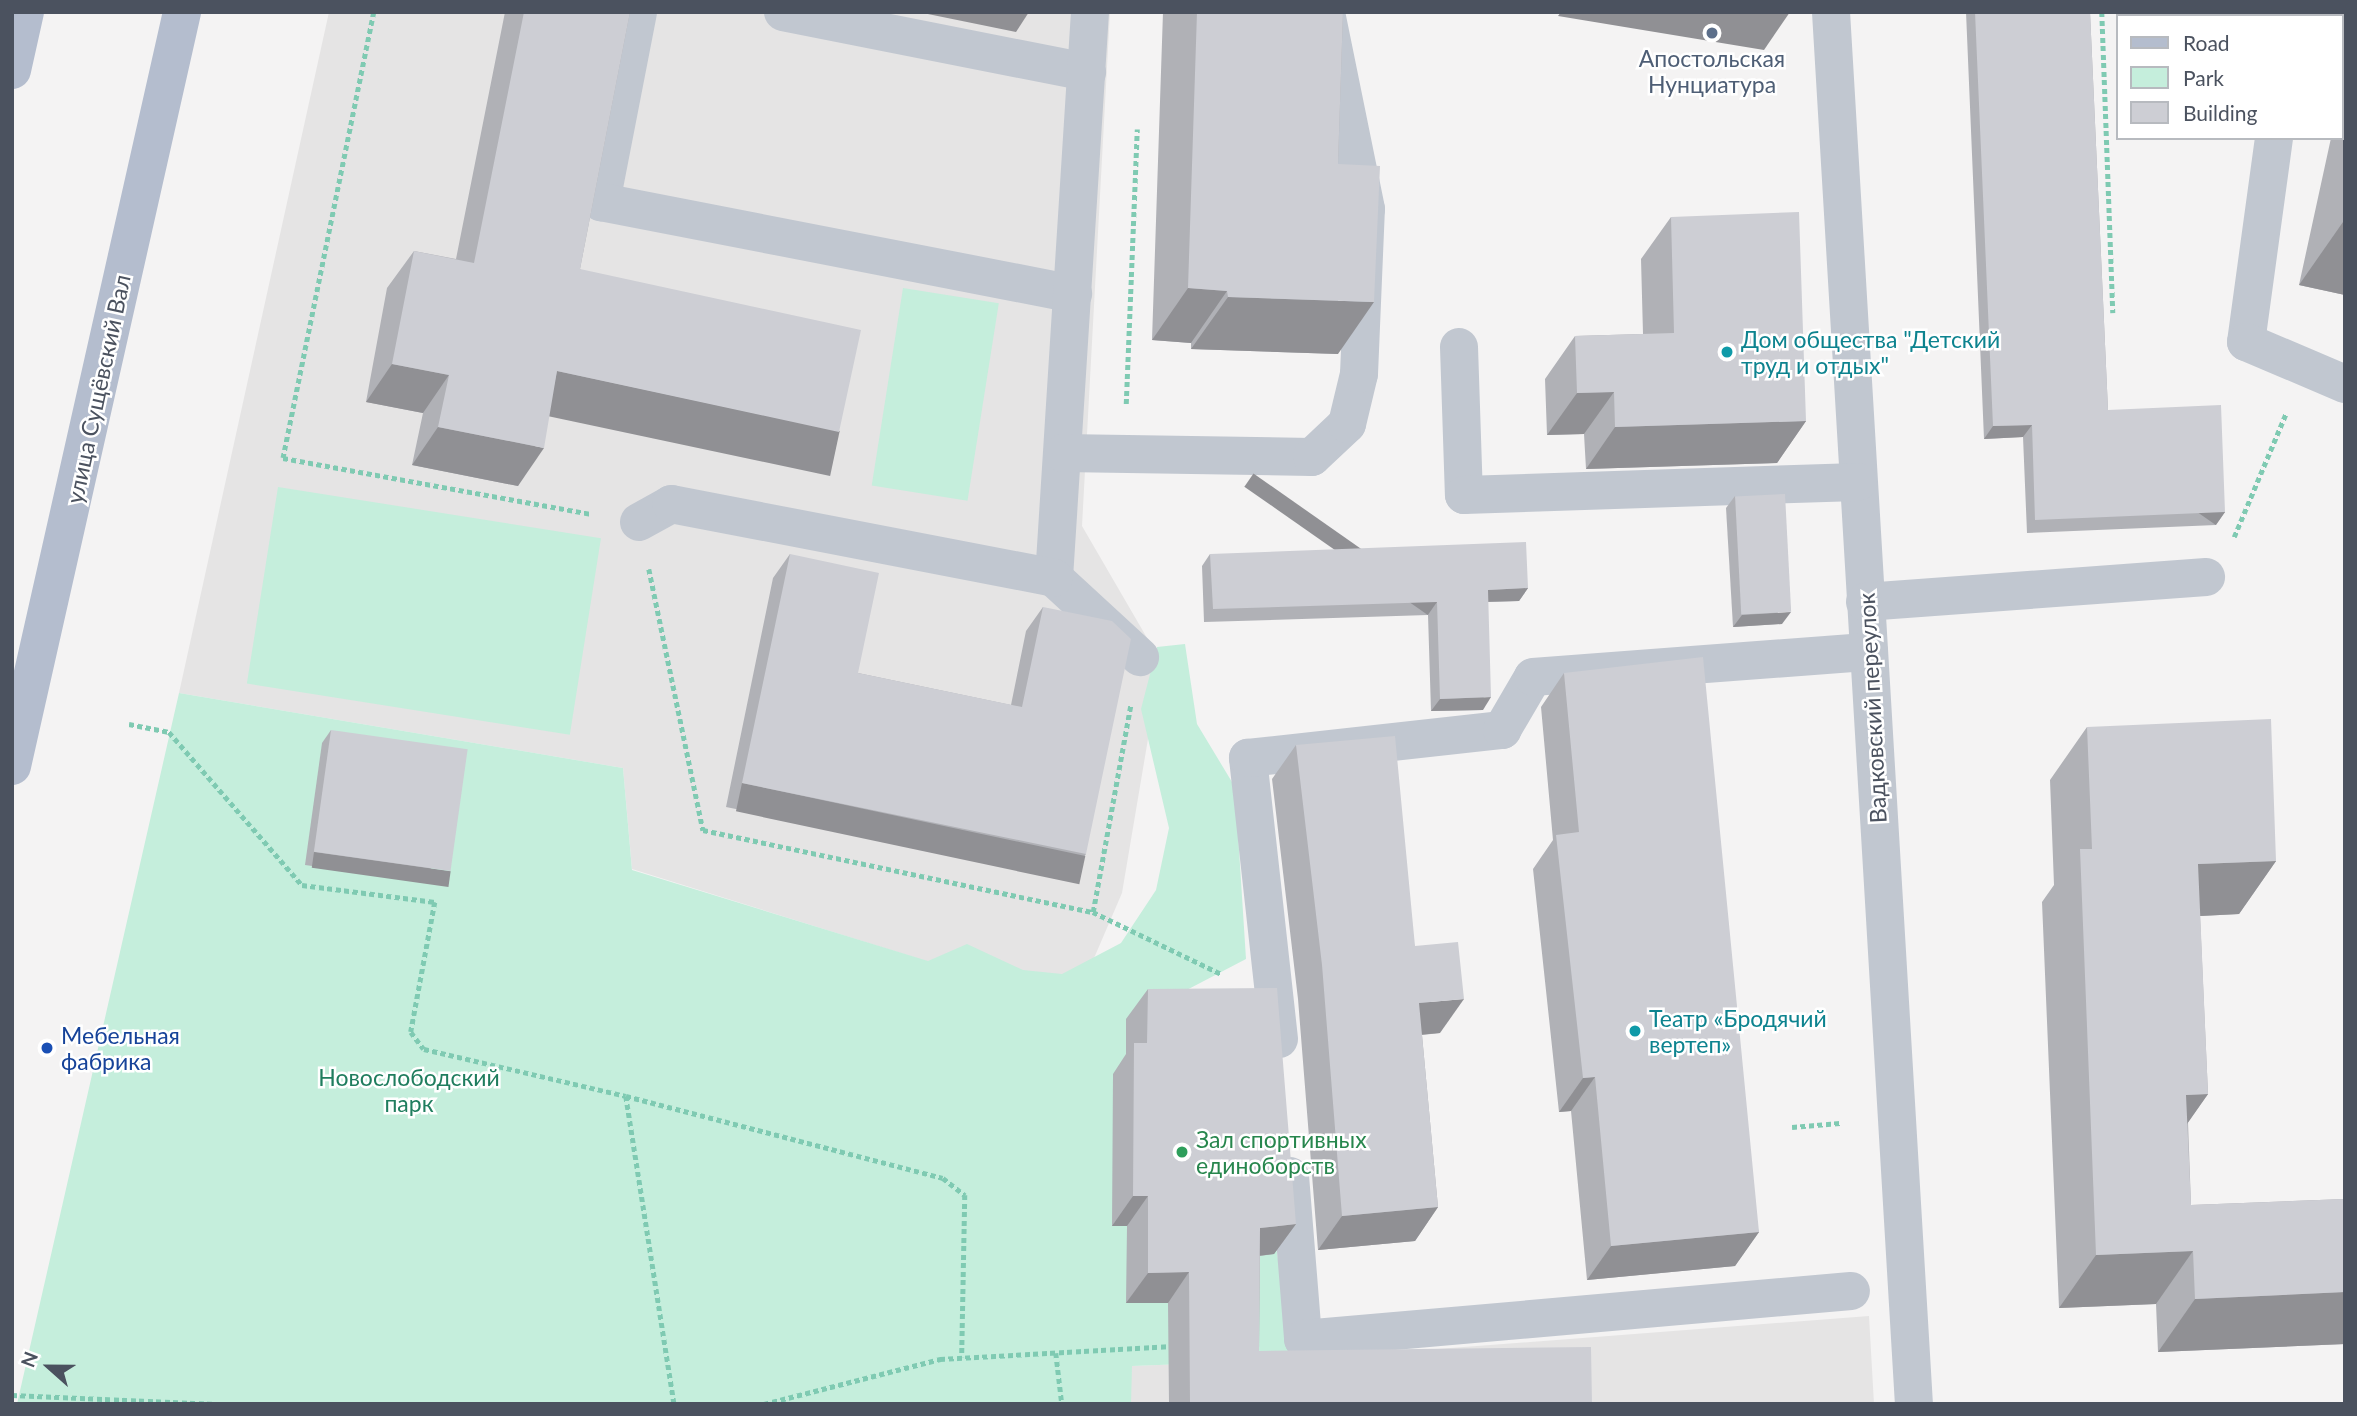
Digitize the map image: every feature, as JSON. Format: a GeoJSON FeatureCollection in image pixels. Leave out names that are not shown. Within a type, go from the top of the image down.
{"type":"FeatureCollection","features":[{"type":"Feature","properties":{"kind":"main road"},"geometry":{"type":"LineString","coordinates":[[12,70],[25,12]]}},
{"type":"Feature","properties":{"kind":"main road","name":"улица Сущёвский Вал"},"geometry":{"type":"LineString","coordinates":[[12,766],[181,12]]}},
{"type":"Feature","properties":{"kind":"street"},"geometry":{"type":"LineString","coordinates":[[638,12],[601,202],[1073,294]]}},
{"type":"Feature","properties":{"kind":"street"},"geometry":{"type":"LineString","coordinates":[[783,12],[1087,72]]}},
{"type":"Feature","properties":{"kind":"street"},"geometry":{"type":"LineString","coordinates":[[1054,579],[1090,12]]}},
{"type":"Feature","properties":{"kind":"street"},"geometry":{"type":"LineString","coordinates":[[1062,453],[1312,457],[1348,424],[1359,374],[1366,209],[1326,12]]}},
{"type":"Feature","properties":{"kind":"street","name":"Вадковский переулок"},"geometry":{"type":"LineString","coordinates":[[1830,12],[1914,1404]]}},
{"type":"Feature","properties":{"kind":"street"},"geometry":{"type":"LineString","coordinates":[[2274,140],[2246,342],[2345,383]]}},
{"type":"Feature","properties":{"kind":"street"},"geometry":{"type":"LineString","coordinates":[[1459,347],[1464,495],[1858,482]]}},
{"type":"Feature","properties":{"kind":"street"},"geometry":{"type":"LineString","coordinates":[[639,522],[671,504],[1054,579],[1140,657]]}},
{"type":"Feature","properties":{"kind":"street"},"geometry":{"type":"LineString","coordinates":[[1865,602],[2206,577]]}},
{"type":"Feature","properties":{"kind":"street"},"geometry":{"type":"LineString","coordinates":[[1281,1068],[1276,1001],[1248,758],[1502,730],[1532,677],[1869,652]]}},
{"type":"Feature","properties":{"kind":"street"},"geometry":{"type":"LineString","coordinates":[[1287,1136],[1303,1339],[1851,1290]]}},
{"type":"Feature","properties":{"kind":"path"},"geometry":{"type":"LineString","coordinates":[[374,12],[283,458],[639,522],[703,830],[1093,912],[1276,1001]]}},
{"type":"Feature","properties":{"kind":"path"},"geometry":{"type":"LineString","coordinates":[[2102,12],[2113,313]]}},
{"type":"Feature","properties":{"kind":"path"},"geometry":{"type":"LineString","coordinates":[[1125,454],[1137,121]]}},
{"type":"Feature","properties":{"kind":"path"},"geometry":{"type":"LineString","coordinates":[[2206,577],[2221,570],[2305,367]]}},
{"type":"Feature","properties":{"kind":"path"},"geometry":{"type":"LineString","coordinates":[[1093,912],[1140,657]]}},
{"type":"Feature","properties":{"kind":"path"},"geometry":{"type":"LineString","coordinates":[[129,724],[170,732],[302,886],[435,902],[411,1032],[424,1049],[626,1096],[943,1178],[965,1195],[962,1357]]}},
{"type":"Feature","properties":{"kind":"path"},"geometry":{"type":"LineString","coordinates":[[626,1096],[674,1404]]}},
{"type":"Feature","properties":{"kind":"path"},"geometry":{"type":"LineString","coordinates":[[1792,1127],[1840,1124]]}},
{"type":"Feature","properties":{"kind":"path"},"geometry":{"type":"LineString","coordinates":[[764,1404],[962,1357],[1180,1346]]}},
{"type":"Feature","properties":{"kind":"path"},"geometry":{"type":"LineString","coordinates":[[1056,1353],[1062,1404]]}},
{"type":"Feature","properties":{"kind":"path"},"geometry":{"type":"LineString","coordinates":[[12,1395],[217,1404]]}},
{"type":"Feature","properties":{"kind":"shaded area"},"geometry":{"type":"Polygon","coordinates":[[[329,12],[1110,12],[1082,526],[1161,662],[1122,893],[1073,1007],[632,869],[623,768],[179,693],[329,12]]]}},
{"type":"Feature","properties":{"kind":"shaded area"},"geometry":{"type":"Polygon","coordinates":[[[1869,1316],[1874,1404],[1131,1404],[1131,1366],[1294,1360],[1869,1316]]]}},
{"type":"Feature","properties":{"kind":"green space"},"geometry":{"type":"Polygon","coordinates":[[[903,288],[999,303],[968,501],[872,486],[903,288]]]}},
{"type":"Feature","properties":{"kind":"green space"},"geometry":{"type":"Polygon","coordinates":[[[278,487],[601,538],[570,735],[247,684],[278,487]]]}},
{"type":"Feature","properties":{"kind":"green space","name":"Новослободский парк"},"geometry":{"type":"Polygon","coordinates":[[[1185,644],[1197,724],[1235,787],[1246,959],[1133,1018],[1240,1019],[1294,1360],[1132,1366],[1131,1404],[17,1404],[179,693],[623,768],[632,870],[928,961],[967,944],[1023,970],[1062,974],[1121,943],[1156,890],[1169,828],[1141,709],[1157,647],[1185,644]]]}},
{"type":"Feature","properties":{"kind":"building"},"geometry":{"type":"Polygon","coordinates":[[[524,12],[630,12],[580,269],[861,330],[839,432],[557,371],[544,448],[438,427],[449,375],[392,364],[414,251],[474,263],[524,12]]]}},
{"type":"Feature","properties":{"kind":"building"},"geometry":{"type":"Polygon","coordinates":[[[1197,12],[1343,12],[1338,164],[1380,166],[1374,302],[1228,297],[1227,291],[1188,288],[1197,12]]]}},
{"type":"Feature","properties":{"kind":"building"},"geometry":{"type":"Polygon","coordinates":[[[1975,12],[2090,12],[2108,410],[2221,405],[2225,512],[2035,520],[2032,425],[1993,426],[1975,12]]]}},
{"type":"Feature","properties":{"kind":"building"},"geometry":{"type":"Polygon","coordinates":[[[1799,212],[1806,421],[1615,427],[1614,392],[1577,393],[1575,336],[1674,333],[1671,217],[1799,212]]]}},
{"type":"Feature","properties":{"kind":"building"},"geometry":{"type":"Polygon","coordinates":[[[1785,494],[1791,612],[1741,614],[1735,497],[1785,494]]]}},
{"type":"Feature","properties":{"kind":"building"},"geometry":{"type":"Polygon","coordinates":[[[1526,542],[1528,588],[1488,590],[1491,697],[1440,699],[1437,602],[1213,609],[1210,554],[1526,542]]]}},
{"type":"Feature","properties":{"kind":"building"},"geometry":{"type":"Polygon","coordinates":[[[790,554],[879,573],[858,673],[1022,707],[1043,607],[1112,621],[1131,639],[1086,854],[742,783],[790,554]]]}},
{"type":"Feature","properties":{"kind":"building"},"geometry":{"type":"Polygon","coordinates":[[[1703,657],[1759,1232],[1611,1246],[1595,1077],[1583,1078],[1556,835],[1579,832],[1564,673],[1703,657]]]}},
{"type":"Feature","properties":{"kind":"building"},"geometry":{"type":"Polygon","coordinates":[[[2271,719],[2276,861],[2198,864],[2208,1094],[2186,1095],[2191,1205],[2345,1199],[2345,1292],[2195,1299],[2193,1251],[2096,1255],[2080,849],[2092,849],[2087,727],[2271,719]]]}},
{"type":"Feature","properties":{"kind":"building"},"geometry":{"type":"Polygon","coordinates":[[[331,730],[468,749],[451,871],[314,852],[331,730]]]}},
{"type":"Feature","properties":{"kind":"building"},"geometry":{"type":"Polygon","coordinates":[[[1395,736],[1415,946],[1458,942],[1464,999],[1419,1003],[1438,1207],[1342,1216],[1322,965],[1296,745],[1395,736]]]}},
{"type":"Feature","properties":{"kind":"building"},"geometry":{"type":"Polygon","coordinates":[[[1277,988],[1296,1224],[1260,1228],[1259,1351],[1591,1347],[1592,1404],[1190,1404],[1189,1272],[1148,1273],[1148,1196],[1133,1196],[1134,1043],[1147,1043],[1148,989],[1277,988]]]}},
{"type":"Feature","properties":{"kind":"place","name":"Апостольская Нунциатура"},"geometry":{"type":"Point","coordinates":[1712,33]}},
{"type":"Feature","properties":{"kind":"place","name":"Дом общества \"Детский труд и отдых\""},"geometry":{"type":"Point","coordinates":[1727,352]}},
{"type":"Feature","properties":{"kind":"place","name":"Театр «Бродячий вертеп»"},"geometry":{"type":"Point","coordinates":[1635,1031]}},
{"type":"Feature","properties":{"kind":"place","name":"Мебельная фабрика"},"geometry":{"type":"Point","coordinates":[47,1048]}},
{"type":"Feature","properties":{"kind":"place","name":"Зал спортивных единоборств"},"geometry":{"type":"Point","coordinates":[1182,1152]}}]}
